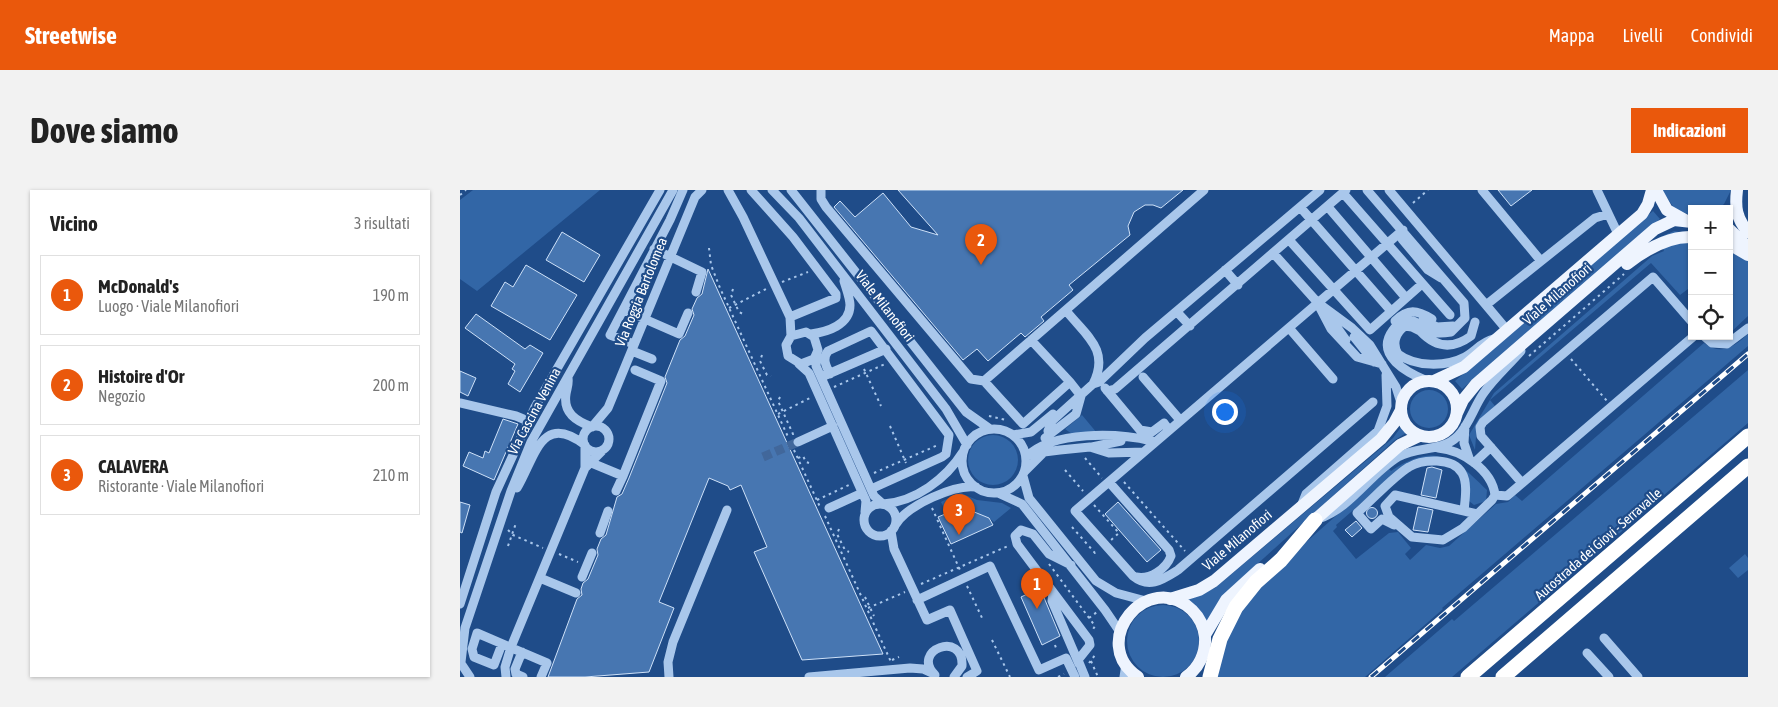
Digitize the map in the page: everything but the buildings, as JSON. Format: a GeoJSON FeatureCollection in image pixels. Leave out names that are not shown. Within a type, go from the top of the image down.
{"type":"FeatureCollection","features":[{"type":"Feature","properties":{"kind":"highway","name":"Autostrada dei Giovi - Serravalle"},"geometry":{"type":"LineString","coordinates":[[1468,677],[1748,436]]}},
{"type":"Feature","properties":{"kind":"highway"},"geometry":{"type":"LineString","coordinates":[[1504,677],[1748,466]]}},
{"type":"Feature","properties":{"kind":"highway"},"geometry":{"type":"LineString","coordinates":[[1210,677],[1220,639],[1236,607],[1256,582],[1281,560],[1315,520]]}},
{"type":"Feature","properties":{"kind":"main road","name":"Viale Milanofiori"},"geometry":{"type":"LineString","coordinates":[[1431,381],[1464,367],[1507,330],[1645,210],[1652,190]]}},
{"type":"Feature","properties":{"kind":"main road"},"geometry":{"type":"LineString","coordinates":[[1656,190],[1667,210],[1677,218],[1688,221]]}},
{"type":"Feature","properties":{"kind":"main road"},"geometry":{"type":"LineString","coordinates":[[1729,205],[1736,190]]}},
{"type":"Feature","properties":{"kind":"main road"},"geometry":{"type":"LineString","coordinates":[[1736,190],[1735,207],[1740,222],[1748,232]]}},
{"type":"Feature","properties":{"kind":"main road","name":"Viale Milanofiori"},"geometry":{"type":"LineString","coordinates":[[1457,413],[1463,400],[1476,384],[1655,229],[1674,220],[1688,222]]}},
{"type":"Feature","properties":{"kind":"main road"},"geometry":{"type":"LineString","coordinates":[[1733,233],[1748,247]]}},
{"type":"Feature","properties":{"kind":"main road"},"geometry":{"type":"LineString","coordinates":[[1579,295],[1610,278],[1639,255],[1655,246],[1683,236],[1688,237]]}},
{"type":"Feature","properties":{"kind":"main road"},"geometry":{"type":"LineString","coordinates":[[1733,246],[1748,255]]}},
{"type":"Feature","properties":{"kind":"main road"},"geometry":{"type":"LineString","coordinates":[[1431,381],[1450,389],[1457,405],[1457,413],[1454,423],[1448,431],[1439,436],[1429,438],[1419,436],[1406,425],[1401,406],[1410,388],[1431,381]]}},
{"type":"Feature","properties":{"kind":"main road","name":"Viale Milanofiori"},"geometry":{"type":"LineString","coordinates":[[1146,601],[1170,599],[1199,590],[1214,581],[1381,439],[1394,423],[1401,406]]}},
{"type":"Feature","properties":{"kind":"main road"},"geometry":{"type":"LineString","coordinates":[[1205,635],[1226,600],[1400,445],[1419,436]]}},
{"type":"Feature","properties":{"kind":"main road"},"geometry":{"type":"LineString","coordinates":[[1170,599],[1187,606],[1194,612],[1199,618],[1205,635],[1205,648],[1201,660],[1186,677]]}},
{"type":"Feature","properties":{"kind":"main road"},"geometry":{"type":"LineString","coordinates":[[1138,677],[1125,671],[1119,649],[1120,632],[1129,613],[1146,601]]}},
{"type":"Feature","properties":{"kind":"street","name":"Via Cascina Venina"},"geometry":{"type":"LineString","coordinates":[[460,604],[496,492],[528,422],[660,190]]}},
{"type":"Feature","properties":{"kind":"street","name":"Via Cascina Venina"},"geometry":{"type":"LineString","coordinates":[[470,677],[460,662],[465,628],[506,506],[531,442],[673,190]]}},
{"type":"Feature","properties":{"kind":"street"},"geometry":{"type":"LineString","coordinates":[[652,359],[610,334],[624,310],[683,190]]}},
{"type":"Feature","properties":{"kind":"street","name":"Via Roggia Bartolomea"},"geometry":{"type":"LineString","coordinates":[[592,427],[608,408],[695,198],[702,190]]}},
{"type":"Feature","properties":{"kind":"street"},"geometry":{"type":"LineString","coordinates":[[728,190],[744,217],[790,318],[791,336]]}},
{"type":"Feature","properties":{"kind":"street"},"geometry":{"type":"LineString","coordinates":[[751,190],[793,237],[836,294],[836,298],[790,318]]}},
{"type":"Feature","properties":{"kind":"street","name":"Viale Milanofiori"},"geometry":{"type":"LineString","coordinates":[[772,190],[798,218],[946,409],[965,449],[962,460],[966,475],[976,487]]}},
{"type":"Feature","properties":{"kind":"street","name":"Viale Milanofiori"},"geometry":{"type":"LineString","coordinates":[[791,190],[962,406],[975,420],[990,429],[998,429],[1018,441],[1030,498],[1096,581],[1116,592],[1146,601]]}},
{"type":"Feature","properties":{"kind":"street"},"geometry":{"type":"LineString","coordinates":[[821,190],[821,199],[826,207],[971,379],[984,381],[1023,424],[1070,382]]}},
{"type":"Feature","properties":{"kind":"street"},"geometry":{"type":"LineString","coordinates":[[984,381],[1204,190]]}},
{"type":"Feature","properties":{"kind":"street"},"geometry":{"type":"LineString","coordinates":[[1018,441],[1031,446],[1046,435],[1072,410],[1081,396],[1129,353],[1320,190]]}},
{"type":"Feature","properties":{"kind":"street"},"geometry":{"type":"LineString","coordinates":[[1367,190],[1402,234],[1446,280],[1475,322],[1474,330],[1465,341],[1448,351],[1437,348],[1420,331]]}},
{"type":"Feature","properties":{"kind":"street"},"geometry":{"type":"LineString","coordinates":[[1389,190],[1507,330]]}},
{"type":"Feature","properties":{"kind":"street"},"geometry":{"type":"LineString","coordinates":[[1482,190],[1541,261]]}},
{"type":"Feature","properties":{"kind":"street"},"geometry":{"type":"LineString","coordinates":[[1597,190],[1618,234]]}},
{"type":"Feature","properties":{"kind":"street"},"geometry":{"type":"LineString","coordinates":[[1108,391],[1115,389],[1127,379],[1345,192],[1387,244],[1450,315]]}},
{"type":"Feature","properties":{"kind":"street"},"geometry":{"type":"LineString","coordinates":[[1328,207],[1406,298]]}},
{"type":"Feature","properties":{"kind":"street"},"geometry":{"type":"LineString","coordinates":[[1300,208],[1391,311]]}},
{"type":"Feature","properties":{"kind":"street"},"geometry":{"type":"LineString","coordinates":[[1486,305],[1595,218],[1608,214]]}},
{"type":"Feature","properties":{"kind":"street"},"geometry":{"type":"LineString","coordinates":[[1096,383],[1108,391],[1140,430],[1152,432],[1167,427],[1180,420],[1371,257],[1402,234]]}},
{"type":"Feature","properties":{"kind":"street"},"geometry":{"type":"LineString","coordinates":[[1290,241],[1370,330],[1422,284]]}},
{"type":"Feature","properties":{"kind":"street"},"geometry":{"type":"LineString","coordinates":[[654,249],[702,272],[696,292]]}},
{"type":"Feature","properties":{"kind":"street"},"geometry":{"type":"LineString","coordinates":[[1274,254],[1318,303],[1370,345],[1380,365],[1388,389],[1387,406],[1378,431],[1306,494],[1300,508]]}},
{"type":"Feature","properties":{"kind":"street"},"geometry":{"type":"LineString","coordinates":[[1226,270],[1238,285]]}},
{"type":"Feature","properties":{"kind":"street"},"geometry":{"type":"LineString","coordinates":[[843,276],[850,304],[848,314],[835,327],[808,333],[795,333],[786,345],[786,351],[788,356],[796,363],[805,367],[809,373],[833,426],[862,479]]}},
{"type":"Feature","properties":{"kind":"street"},"geometry":{"type":"LineString","coordinates":[[1522,483],[1481,436],[1480,427],[1483,422],[1653,277],[1688,317]]}},
{"type":"Feature","properties":{"kind":"street"},"geometry":{"type":"LineString","coordinates":[[1318,303],[1326,319],[1346,337],[1348,347],[1357,357],[1380,365],[1396,387],[1401,406]]}},
{"type":"Feature","properties":{"kind":"street"},"geometry":{"type":"LineString","coordinates":[[624,310],[679,334],[688,313]]}},
{"type":"Feature","properties":{"kind":"street"},"geometry":{"type":"LineString","coordinates":[[1431,381],[1403,370],[1397,364],[1388,350],[1387,342],[1390,330],[1395,321],[1409,311],[1417,311],[1439,322],[1452,322],[1466,310]]}},
{"type":"Feature","properties":{"kind":"street"},"geometry":{"type":"LineString","coordinates":[[1449,338],[1467,326],[1471,316],[1466,310]]}},
{"type":"Feature","properties":{"kind":"street"},"geometry":{"type":"LineString","coordinates":[[1387,342],[1398,324],[1406,320],[1415,321],[1432,332],[1441,334],[1451,332],[1466,310]]}},
{"type":"Feature","properties":{"kind":"street"},"geometry":{"type":"LineString","coordinates":[[1177,312],[1190,326]]}},
{"type":"Feature","properties":{"kind":"street"},"geometry":{"type":"LineString","coordinates":[[1068,313],[1097,347],[1099,365],[1096,383]]}},
{"type":"Feature","properties":{"kind":"street"},"geometry":{"type":"LineString","coordinates":[[790,318],[817,341],[816,362],[826,376]]}},
{"type":"Feature","properties":{"kind":"street"},"geometry":{"type":"LineString","coordinates":[[1438,448],[1452,441],[1465,426],[1484,392],[1549,321]]}},
{"type":"Feature","properties":{"kind":"street"},"geometry":{"type":"LineString","coordinates":[[1475,322],[1471,330],[1463,338],[1435,339],[1412,327],[1405,326],[1397,334],[1394,344],[1398,354],[1406,360],[1421,364],[1456,361],[1481,343],[1497,338]]}},
{"type":"Feature","properties":{"kind":"street"},"geometry":{"type":"LineString","coordinates":[[1288,328],[1333,379]]}},
{"type":"Feature","properties":{"kind":"street"},"geometry":{"type":"LineString","coordinates":[[1733,339],[1748,328]]}},
{"type":"Feature","properties":{"kind":"street"},"geometry":{"type":"LineString","coordinates":[[829,508],[867,491],[942,457],[946,454],[948,446],[949,434],[947,429],[871,331],[828,351],[824,355],[826,376],[867,491],[864,521],[867,530],[880,536],[894,549],[927,620],[950,610],[977,672],[967,677]]}},
{"type":"Feature","properties":{"kind":"street"},"geometry":{"type":"LineString","coordinates":[[1353,332],[1353,345],[1364,359]]}},
{"type":"Feature","properties":{"kind":"street"},"geometry":{"type":"LineString","coordinates":[[1031,340],[1081,396]]}},
{"type":"Feature","properties":{"kind":"street"},"geometry":{"type":"LineString","coordinates":[[1496,495],[1507,496],[1689,340]]}},
{"type":"Feature","properties":{"kind":"street"},"geometry":{"type":"LineString","coordinates":[[1709,340],[1712,343],[1727,344],[1732,340]]}},
{"type":"Feature","properties":{"kind":"street"},"geometry":{"type":"LineString","coordinates":[[826,376],[886,349]]}},
{"type":"Feature","properties":{"kind":"street"},"geometry":{"type":"LineString","coordinates":[[1129,353],[1142,366]]}},
{"type":"Feature","properties":{"kind":"street"},"geometry":{"type":"LineString","coordinates":[[796,363],[810,362],[817,355]]}},
{"type":"Feature","properties":{"kind":"street"},"geometry":{"type":"LineString","coordinates":[[616,491],[660,381],[635,370]]}},
{"type":"Feature","properties":{"kind":"street"},"geometry":{"type":"LineString","coordinates":[[541,677],[547,663],[507,645],[476,633],[472,649],[474,657],[494,665],[507,645],[540,578],[588,464],[608,444],[609,434],[604,428],[592,427],[572,417],[567,408],[568,375]]}},
{"type":"Feature","properties":{"kind":"street"},"geometry":{"type":"LineString","coordinates":[[1143,378],[1180,420]]}},
{"type":"Feature","properties":{"kind":"street"},"geometry":{"type":"LineString","coordinates":[[1018,441],[1034,436],[1042,429],[1046,420],[1066,402],[1081,396]]}},
{"type":"Feature","properties":{"kind":"street"},"geometry":{"type":"LineString","coordinates":[[1167,427],[1144,452],[1075,511],[1141,583],[1152,583],[1178,570],[1373,402]]}},
{"type":"Feature","properties":{"kind":"street","name":"Via Cascina Venina"},"geometry":{"type":"LineString","coordinates":[[460,403],[516,416],[528,422]]}},
{"type":"Feature","properties":{"kind":"street","name":"Via Roggia Bartolomea"},"geometry":{"type":"LineString","coordinates":[[608,408],[609,434]]}},
{"type":"Feature","properties":{"kind":"street"},"geometry":{"type":"LineString","coordinates":[[795,438],[833,426]]}},
{"type":"Feature","properties":{"kind":"street"},"geometry":{"type":"LineString","coordinates":[[1465,426],[1464,443],[1472,460],[1492,483],[1496,495]]}},
{"type":"Feature","properties":{"kind":"street"},"geometry":{"type":"LineString","coordinates":[[588,464],[584,437],[592,427]]}},
{"type":"Feature","properties":{"kind":"street"},"geometry":{"type":"LineString","coordinates":[[865,512],[873,505],[899,503],[924,490],[945,474],[980,432],[990,429]]}},
{"type":"Feature","properties":{"kind":"street"},"geometry":{"type":"LineString","coordinates":[[506,506],[542,440],[559,432],[568,434],[592,451],[602,451]]}},
{"type":"Feature","properties":{"kind":"street"},"geometry":{"type":"LineString","coordinates":[[880,536],[894,528],[913,508],[955,488],[976,487],[986,492],[998,492],[1016,484],[1025,467],[1042,450],[1056,445],[1095,442],[1106,436],[1128,435],[1153,442]]}},
{"type":"Feature","properties":{"kind":"street"},"geometry":{"type":"LineString","coordinates":[[1025,467],[1044,452],[1153,442]]}},
{"type":"Feature","properties":{"kind":"street"},"geometry":{"type":"LineString","coordinates":[[1472,460],[1491,447]]}},
{"type":"Feature","properties":{"kind":"street"},"geometry":{"type":"LineString","coordinates":[[1094,448],[1109,453],[1144,452]]}},
{"type":"Feature","properties":{"kind":"street"},"geometry":{"type":"LineString","coordinates":[[1315,520],[1332,515],[1388,464],[1404,454],[1418,449],[1438,448],[1456,451],[1472,460]]}},
{"type":"Feature","properties":{"kind":"street"},"geometry":{"type":"LineString","coordinates":[[1401,528],[1382,519],[1371,529],[1358,514],[1407,467],[1421,461],[1452,463],[1462,473],[1465,488],[1464,511]]}},
{"type":"Feature","properties":{"kind":"street"},"geometry":{"type":"LineString","coordinates":[[588,464],[594,464],[623,476]]}},
{"type":"Feature","properties":{"kind":"street"},"geometry":{"type":"LineString","coordinates":[[1108,483],[1169,550],[1170,556],[1165,566],[1154,575],[1146,578],[1133,576]]}},
{"type":"Feature","properties":{"kind":"street"},"geometry":{"type":"LineString","coordinates":[[867,491],[895,514],[894,549]]}},
{"type":"Feature","properties":{"kind":"street"},"geometry":{"type":"LineString","coordinates":[[998,492],[1022,504],[1120,632]]}},
{"type":"Feature","properties":{"kind":"street"},"geometry":{"type":"LineString","coordinates":[[1477,514],[1395,495],[1385,506],[1389,517],[1412,537],[1443,540],[1463,528],[1477,514],[1496,495]]}},
{"type":"Feature","properties":{"kind":"street"},"geometry":{"type":"LineString","coordinates":[[662,677],[669,677],[668,662],[673,642],[727,510]]}},
{"type":"Feature","properties":{"kind":"street"},"geometry":{"type":"LineString","coordinates":[[600,532],[608,511]]}},
{"type":"Feature","properties":{"kind":"street"},"geometry":{"type":"LineString","coordinates":[[1070,565],[1049,554],[1029,531],[1022,530],[1018,532],[1015,540],[1017,544],[1090,642],[1080,656],[1080,666]]}},
{"type":"Feature","properties":{"kind":"street"},"geometry":{"type":"LineString","coordinates":[[582,577],[592,553]]}},
{"type":"Feature","properties":{"kind":"street"},"geometry":{"type":"LineString","coordinates":[[918,600],[990,566],[1039,670],[1066,658],[1075,677]]}},
{"type":"Feature","properties":{"kind":"street"},"geometry":{"type":"LineString","coordinates":[[540,578],[576,593]]}},
{"type":"Feature","properties":{"kind":"street"},"geometry":{"type":"LineString","coordinates":[[1053,592],[1052,601],[1085,677]]}},
{"type":"Feature","properties":{"kind":"street"},"geometry":{"type":"LineString","coordinates":[[1604,638],[1638,677]]}},
{"type":"Feature","properties":{"kind":"street"},"geometry":{"type":"LineString","coordinates":[[506,677],[507,645]]}},
{"type":"Feature","properties":{"kind":"street"},"geometry":{"type":"LineString","coordinates":[[910,673],[941,646],[954,649],[962,661],[956,676]]}},
{"type":"Feature","properties":{"kind":"street"},"geometry":{"type":"LineString","coordinates":[[522,652],[515,669],[516,674],[523,677]]}},
{"type":"Feature","properties":{"kind":"street"},"geometry":{"type":"LineString","coordinates":[[1587,653],[1609,677]]}},
{"type":"Feature","properties":{"kind":"street"},"geometry":{"type":"LineString","coordinates":[[930,655],[929,664],[935,675]]}},
{"type":"Feature","properties":{"kind":"street"},"geometry":{"type":"LineString","coordinates":[[809,677],[892,665],[910,673],[922,669],[935,675]]}},
{"type":"Feature","properties":{"kind":"path"},"geometry":{"type":"LineString","coordinates":[[460,195],[466,190]]}},
{"type":"Feature","properties":{"kind":"path"},"geometry":{"type":"LineString","coordinates":[[1412,204],[1428,190]]}},
{"type":"Feature","properties":{"kind":"path"},"geometry":{"type":"LineString","coordinates":[[709,248],[711,265],[720,288],[817,500],[864,597],[892,665]]}},
{"type":"Feature","properties":{"kind":"path"},"geometry":{"type":"LineString","coordinates":[[1525,359],[1628,271]]}},
{"type":"Feature","properties":{"kind":"path"},"geometry":{"type":"LineString","coordinates":[[733,289],[731,295],[739,312],[743,314]]}},
{"type":"Feature","properties":{"kind":"path"},"geometry":{"type":"LineString","coordinates":[[1565,352],[1612,406]]}},
{"type":"Feature","properties":{"kind":"path"},"geometry":{"type":"LineString","coordinates":[[762,355],[760,361],[767,375],[771,376]]}},
{"type":"Feature","properties":{"kind":"path"},"geometry":{"type":"LineString","coordinates":[[860,360],[881,406]]}},
{"type":"Feature","properties":{"kind":"path"},"geometry":{"type":"LineString","coordinates":[[758,370],[763,367]]}},
{"type":"Feature","properties":{"kind":"path"},"geometry":{"type":"LineString","coordinates":[[780,397],[778,402],[795,438]]}},
{"type":"Feature","properties":{"kind":"path"},"geometry":{"type":"LineString","coordinates":[[984,417],[1012,422]]}},
{"type":"Feature","properties":{"kind":"path"},"geometry":{"type":"LineString","coordinates":[[783,426],[788,423]]}},
{"type":"Feature","properties":{"kind":"path"},"geometry":{"type":"LineString","coordinates":[[795,438],[802,430]]}},
{"type":"Feature","properties":{"kind":"path"},"geometry":{"type":"LineString","coordinates":[[788,436],[795,438]]}},
{"type":"Feature","properties":{"kind":"path"},"geometry":{"type":"LineString","coordinates":[[817,500],[922,451],[940,444],[948,446]]}},
{"type":"Feature","properties":{"kind":"path"},"geometry":{"type":"LineString","coordinates":[[798,458],[803,456],[806,462],[809,463]]}},
{"type":"Feature","properties":{"kind":"path"},"geometry":{"type":"LineString","coordinates":[[1085,458],[1108,483]]}},
{"type":"Feature","properties":{"kind":"path"},"geometry":{"type":"LineString","coordinates":[[1119,473],[1191,558]]}},
{"type":"Feature","properties":{"kind":"path"},"geometry":{"type":"LineString","coordinates":[[933,514],[935,513],[943,535],[983,620]]}},
{"type":"Feature","properties":{"kind":"path"},"geometry":{"type":"LineString","coordinates":[[508,546],[516,523]]}},
{"type":"Feature","properties":{"kind":"path"},"geometry":{"type":"LineString","coordinates":[[499,527],[509,530],[513,535],[587,566]]}},
{"type":"Feature","properties":{"kind":"path"},"geometry":{"type":"LineString","coordinates":[[839,528],[838,534],[841,543],[845,550],[849,552]]}},
{"type":"Feature","properties":{"kind":"path"},"geometry":{"type":"LineString","coordinates":[[869,608],[959,566],[1011,546],[1009,540]]}},
{"type":"Feature","properties":{"kind":"path"},"geometry":{"type":"LineString","coordinates":[[864,597],[868,593]]}},
{"type":"Feature","properties":{"kind":"path"},"geometry":{"type":"LineString","coordinates":[[1089,618],[1098,611]]}},
{"type":"Feature","properties":{"kind":"path"},"geometry":{"type":"LineString","coordinates":[[872,616],[880,617]]}},
{"type":"Feature","properties":{"kind":"path"},"geometry":{"type":"LineString","coordinates":[[992,640],[1010,677]]}},
{"type":"Feature","properties":{"kind":"path"},"geometry":{"type":"LineString","coordinates":[[892,665],[898,657]]}},
{"type":"Feature","properties":{"kind":"path"},"geometry":{"type":"LineString","coordinates":[[1091,661],[1098,677]]}},
{"type":"Feature","properties":{"kind":"shaded area"},"geometry":{"type":"Polygon","coordinates":[[[473,190],[600,190],[477,291],[460,279],[460,200],[473,190]]]}},
{"type":"Feature","properties":{"kind":"shaded area"},"geometry":{"type":"Polygon","coordinates":[[[1662,190],[1731,190],[1723,205],[1688,205],[1688,214],[1674,208],[1662,190]]]}},
{"type":"Feature","properties":{"kind":"shaded area"},"geometry":{"type":"Polygon","coordinates":[[[1653,211],[1660,219],[1462,389],[1455,381],[1653,211]]]}},
{"type":"Feature","properties":{"kind":"shaded area"},"geometry":{"type":"Polygon","coordinates":[[[1674,231],[1688,233],[1688,289],[1680,295],[1651,263],[1490,400],[1495,406],[1477,424],[1475,450],[1469,435],[1494,393],[1652,256],[1664,251],[1658,238],[1674,231]]]}},
{"type":"Feature","properties":{"kind":"shaded area"},"geometry":{"type":"Polygon","coordinates":[[[1733,244],[1748,261],[1748,316],[1733,330],[1733,244]]]}},
{"type":"Feature","properties":{"kind":"shaded area"},"geometry":{"type":"Polygon","coordinates":[[[1748,334],[1748,346],[1442,608],[1365,677],[1215,677],[1227,635],[1261,582],[1389,469],[1391,471],[1406,462],[1420,457],[1432,455],[1444,457],[1465,469],[1487,490],[1486,501],[1474,505],[1469,501],[1467,485],[1452,462],[1402,468],[1336,525],[1337,527],[1333,531],[1356,559],[1389,533],[1398,532],[1411,548],[1405,554],[1410,560],[1426,545],[1440,548],[1449,546],[1496,504],[1508,502],[1515,495],[1522,501],[1704,343],[1716,349],[1727,348],[1738,343],[1748,334]]]}},
{"type":"Feature","properties":{"kind":"shaded area"},"geometry":{"type":"Polygon","coordinates":[[[1748,370],[1748,423],[1452,677],[1385,677],[1452,619],[1454,621],[1748,370]]]}},
{"type":"Feature","properties":{"kind":"shaded area"},"geometry":{"type":"Polygon","coordinates":[[[1429,390],[1436,391],[1442,396],[1447,402],[1447,416],[1442,422],[1436,427],[1429,428],[1422,427],[1416,422],[1411,416],[1410,409],[1411,402],[1416,396],[1422,391],[1429,390]]]}},
{"type":"Feature","properties":{"kind":"shaded area"},"geometry":{"type":"Polygon","coordinates":[[[1082,415],[1097,433],[1072,434],[1065,429],[1082,415]]]}},
{"type":"Feature","properties":{"kind":"shaded area"},"geometry":{"type":"Polygon","coordinates":[[[1401,427],[1406,433],[1395,440],[1234,585],[1207,623],[1187,599],[1215,588],[1393,438],[1401,427]]]}},
{"type":"Feature","properties":{"kind":"shaded area"},"geometry":{"type":"Polygon","coordinates":[[[988,435],[998,435],[1011,442],[1018,455],[1018,465],[1011,478],[998,485],[988,485],[979,481],[972,474],[968,465],[968,455],[972,446],[979,439],[988,435]]]}},
{"type":"Feature","properties":{"kind":"shaded area"},"geometry":{"type":"Polygon","coordinates":[[[961,493],[977,500],[1002,503],[1011,508],[994,522],[962,507],[955,510],[951,504],[944,508],[941,502],[961,493]]]}},
{"type":"Feature","properties":{"kind":"shaded area"},"geometry":{"type":"Polygon","coordinates":[[[1745,554],[1748,558],[1748,570],[1738,578],[1729,568],[1745,554]]]}},
{"type":"Feature","properties":{"kind":"shaded area"},"geometry":{"type":"Polygon","coordinates":[[[1163,605],[1183,611],[1193,621],[1199,641],[1193,661],[1183,671],[1163,677],[1143,671],[1133,661],[1127,641],[1133,621],[1143,611],[1163,605]]]}},
{"type":"Feature","properties":{"kind":"tunnel"},"geometry":{"type":"LineString","coordinates":[[763,457],[798,442]]}},
{"type":"Feature","properties":{"kind":"railway"},"geometry":{"type":"LineString","coordinates":[[1371,677],[1748,354]]}},
{"type":"Feature","properties":{"kind":"place","name":"Histoire d'Or"},"geometry":{"type":"Point","coordinates":[981,265]}},
{"type":"Feature","properties":{"kind":"place","name":"CALAVERA"},"geometry":{"type":"Point","coordinates":[959,535]}},
{"type":"Feature","properties":{"kind":"place","name":"McDonald's"},"geometry":{"type":"Point","coordinates":[1037,609]}}]}
